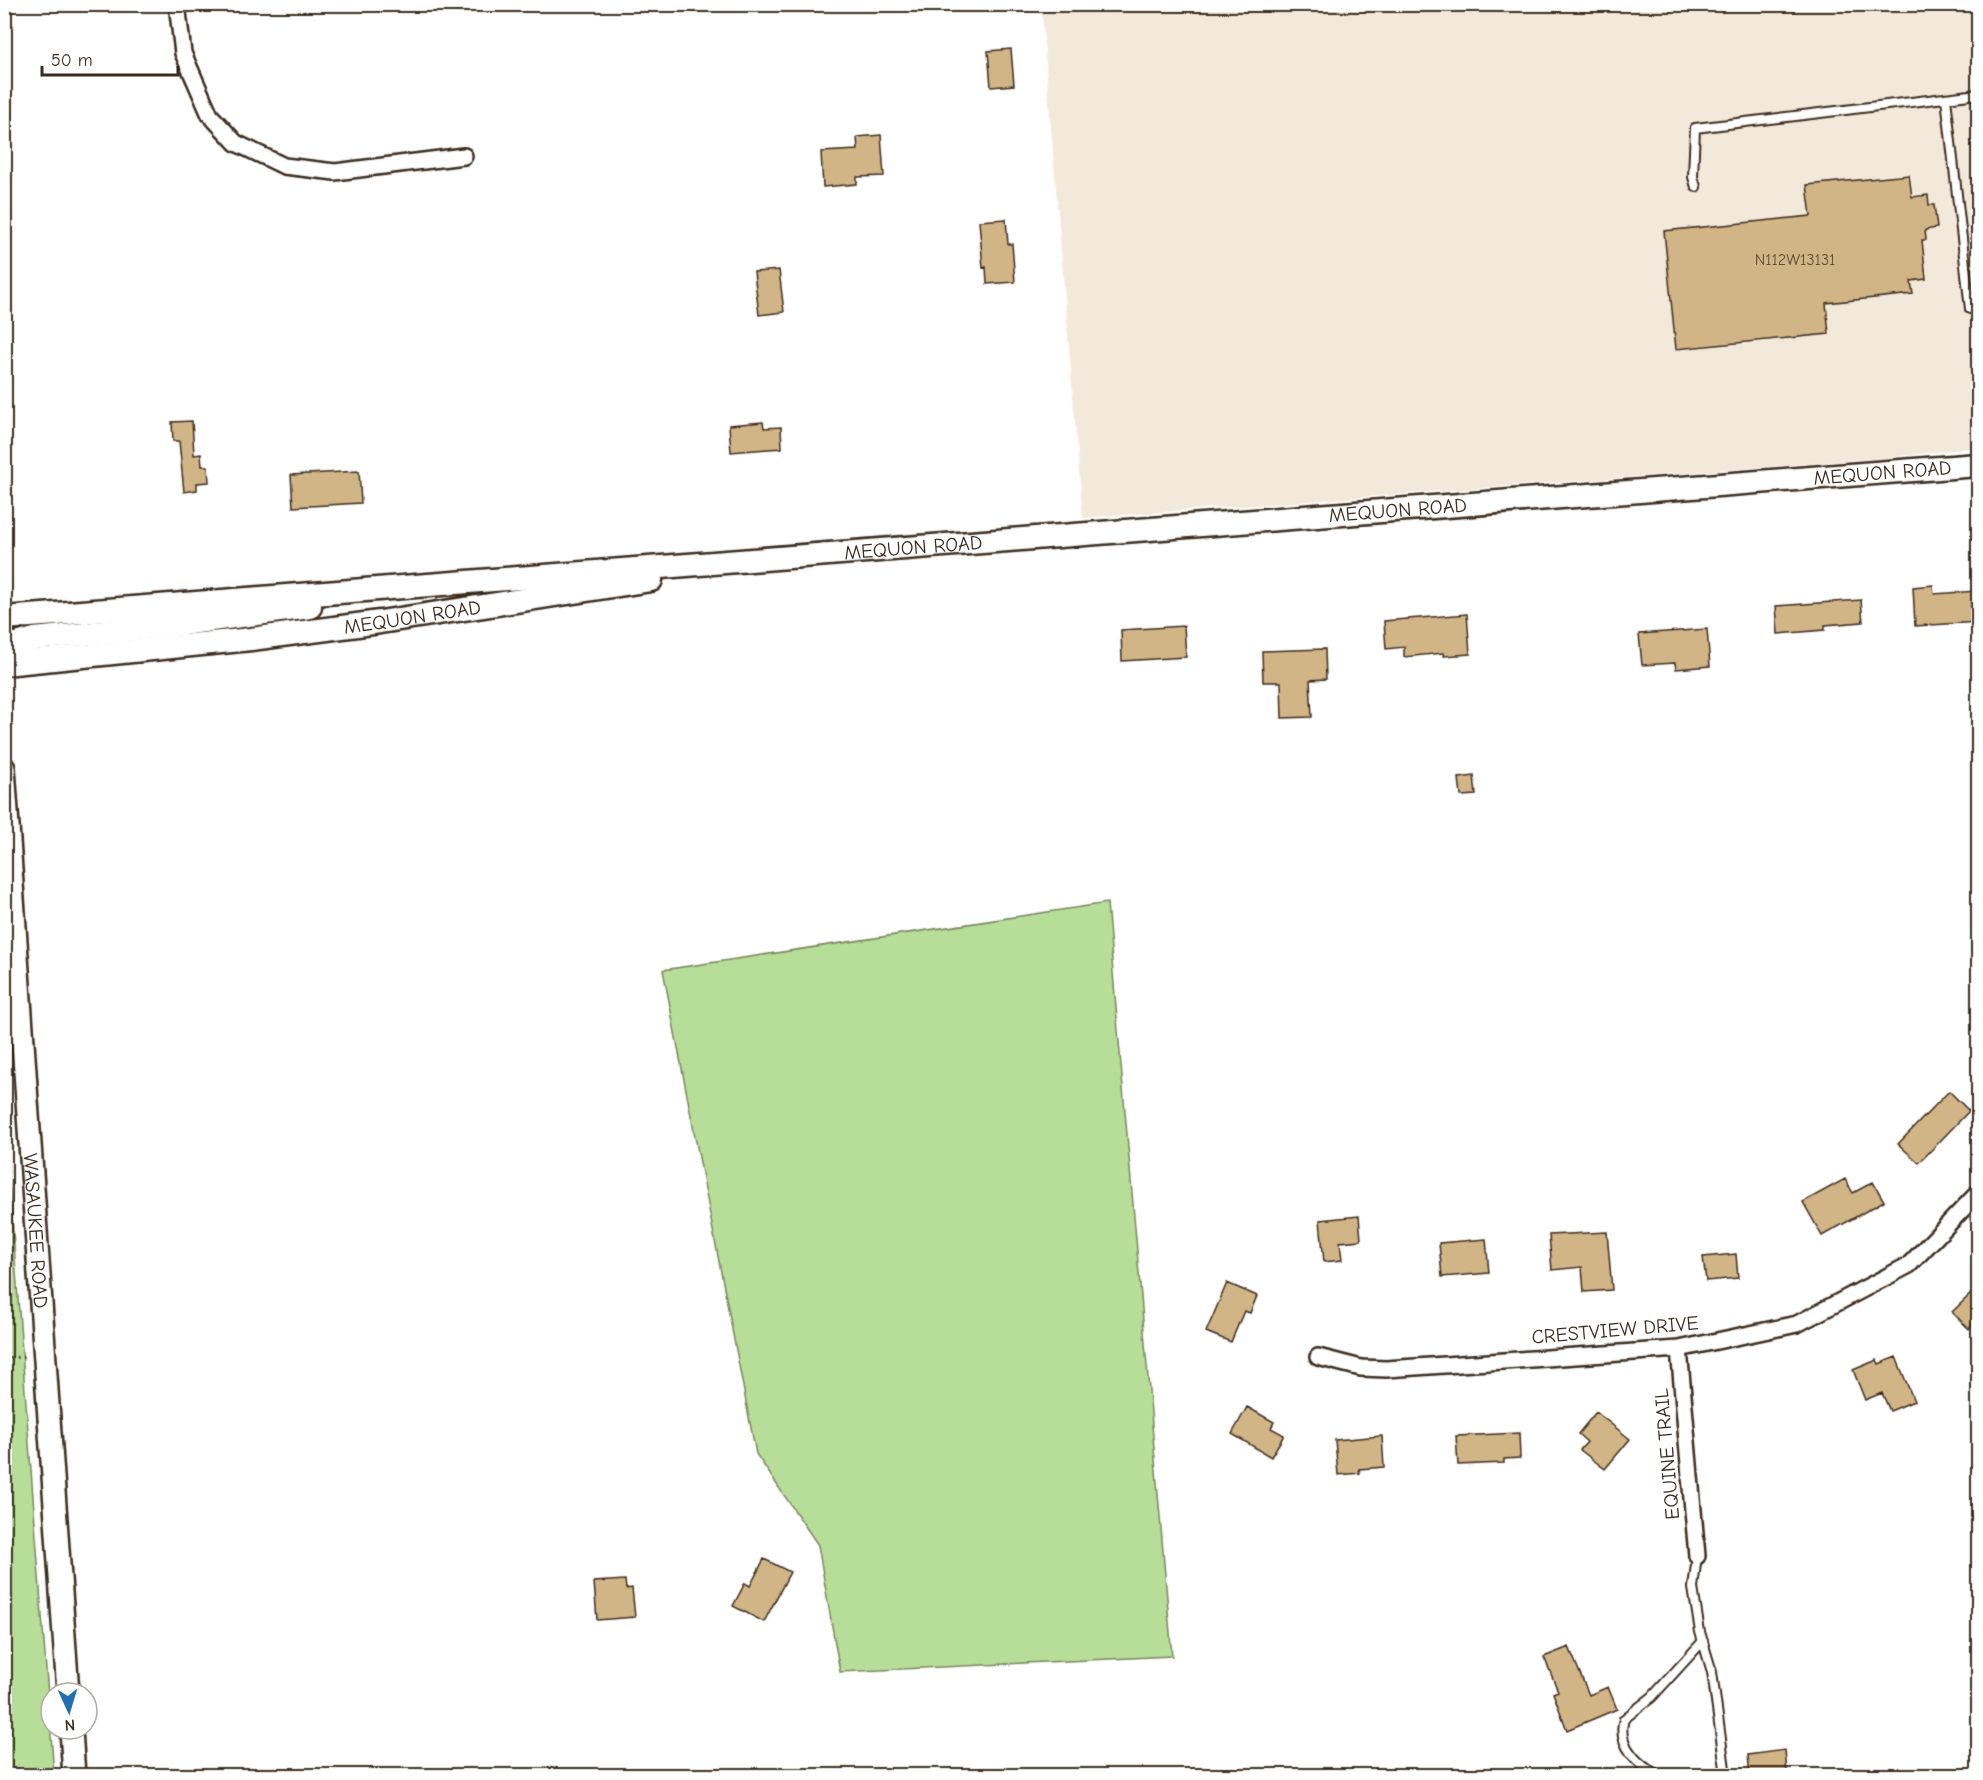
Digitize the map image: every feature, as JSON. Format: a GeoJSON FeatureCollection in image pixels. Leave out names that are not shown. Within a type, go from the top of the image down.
{"type":"FeatureCollection","features":[{"type":"Feature","properties":{"kind":"main road","name":"MEQUON ROAD"},"geometry":{"type":"LineString","coordinates":[[4,618],[1978,465]]}},
{"type":"Feature","properties":{"kind":"main road","name":"MEQUON ROAD"},"geometry":{"type":"LineString","coordinates":[[4,664],[251,639],[357,625],[818,555]]}},
{"type":"Feature","properties":{"kind":"main road"},"geometry":{"type":"LineString","coordinates":[[4,653],[16,644],[34,639],[166,626],[292,610],[471,580]]}},
{"type":"Feature","properties":{"kind":"street"},"geometry":{"type":"LineString","coordinates":[[177,4],[183,53],[210,115],[236,143],[284,166],[335,172],[464,156]]}},
{"type":"Feature","properties":{"kind":"street","name":"WASAUKEE ROAD"},"geometry":{"type":"LineString","coordinates":[[4,768],[67,1681]]}},
{"type":"Feature","properties":{"kind":"street","name":"CRESTVIEW DRIVE"},"geometry":{"type":"LineString","coordinates":[[1317,1356],[1361,1368],[1386,1369],[1679,1349],[1797,1324],[1909,1265],[1978,1192]]}},
{"type":"Feature","properties":{"kind":"street","name":"EQUINE TRAIL"},"geometry":{"type":"LineString","coordinates":[[1679,1349],[1697,1556]]}},
{"type":"Feature","properties":{"kind":"street"},"geometry":{"type":"LineString","coordinates":[[71,1741],[74,1776]]}},
{"type":"Feature","properties":{"kind":"lane"},"geometry":{"type":"LineString","coordinates":[[1696,187],[1693,177],[1695,128],[1978,94]]}},
{"type":"Feature","properties":{"kind":"lane"},"geometry":{"type":"LineString","coordinates":[[1946,98],[1970,309]]}},
{"type":"Feature","properties":{"kind":"lane"},"geometry":{"type":"LineString","coordinates":[[1697,1556],[1693,1588],[1703,1641],[1712,1672],[1726,1776]]}},
{"type":"Feature","properties":{"kind":"lane"},"geometry":{"type":"LineString","coordinates":[[1660,1776],[1634,1756],[1624,1744],[1622,1733],[1624,1719],[1652,1696],[1703,1641]]}},
{"type":"Feature","properties":{"kind":"shaded area"},"geometry":{"type":"Polygon","coordinates":[[[1041,5],[1978,5],[1978,447],[1885,458],[1083,518],[1041,5]]]}},
{"type":"Feature","properties":{"kind":"green space"},"geometry":{"type":"Polygon","coordinates":[[[1107,903],[1172,1656],[840,1672],[818,1545],[756,1454],[663,970],[1107,903]]]}},
{"type":"Feature","properties":{"kind":"green space"},"geometry":{"type":"Polygon","coordinates":[[[4,1131],[47,1681],[39,1681],[39,1741],[51,1741],[54,1775],[5,1775],[4,1131]]]}},
{"type":"Feature","properties":{"kind":"building"},"geometry":{"type":"Polygon","coordinates":[[[1011,49],[1014,85],[991,87],[988,51],[1011,49]]]}},
{"type":"Feature","properties":{"kind":"building"},"geometry":{"type":"Polygon","coordinates":[[[881,135],[884,176],[857,177],[857,184],[823,187],[821,152],[858,150],[857,137],[881,135]]]}},
{"type":"Feature","properties":{"kind":"building"},"geometry":{"type":"Polygon","coordinates":[[[1909,175],[1912,197],[1928,195],[1929,205],[1934,205],[1937,228],[1925,230],[1926,240],[1922,240],[1926,279],[1911,281],[1913,294],[1826,303],[1829,334],[1676,349],[1664,231],[1811,216],[1807,185],[1909,175]]]}},
{"type":"Feature","properties":{"kind":"building"},"geometry":{"type":"Polygon","coordinates":[[[1006,219],[1008,244],[1012,244],[1015,282],[987,284],[986,267],[983,268],[979,221],[1006,219]]]}},
{"type":"Feature","properties":{"kind":"building"},"geometry":{"type":"Polygon","coordinates":[[[779,270],[784,312],[759,315],[754,272],[779,270]]]}},
{"type":"Feature","properties":{"kind":"building"},"geometry":{"type":"Polygon","coordinates":[[[192,421],[194,455],[201,454],[202,466],[208,466],[209,482],[197,483],[197,490],[184,492],[179,441],[173,441],[172,422],[192,421]]]}},
{"type":"Feature","properties":{"kind":"building"},"geometry":{"type":"Polygon","coordinates":[[[763,422],[764,428],[781,427],[782,448],[731,452],[729,425],[763,422]]]}},
{"type":"Feature","properties":{"kind":"building"},"geometry":{"type":"Polygon","coordinates":[[[359,471],[361,503],[293,507],[291,475],[359,471]]]}},
{"type":"Feature","properties":{"kind":"building"},"geometry":{"type":"Polygon","coordinates":[[[1933,585],[1934,594],[1977,591],[1978,622],[1915,626],[1913,587],[1933,585]]]}},
{"type":"Feature","properties":{"kind":"building"},"geometry":{"type":"Polygon","coordinates":[[[1861,600],[1863,622],[1825,625],[1825,630],[1778,634],[1776,606],[1861,600]]]}},
{"type":"Feature","properties":{"kind":"building"},"geometry":{"type":"Polygon","coordinates":[[[1467,614],[1470,654],[1444,656],[1443,653],[1404,657],[1404,647],[1386,649],[1384,621],[1467,614]]]}},
{"type":"Feature","properties":{"kind":"building"},"geometry":{"type":"Polygon","coordinates":[[[1184,626],[1186,657],[1122,661],[1121,630],[1184,626]]]}},
{"type":"Feature","properties":{"kind":"building"},"geometry":{"type":"Polygon","coordinates":[[[1707,629],[1710,666],[1676,669],[1675,663],[1642,665],[1639,634],[1707,629]]]}},
{"type":"Feature","properties":{"kind":"building"},"geometry":{"type":"Polygon","coordinates":[[[1325,649],[1326,679],[1310,680],[1312,717],[1282,718],[1281,682],[1263,682],[1262,651],[1325,649]]]}},
{"type":"Feature","properties":{"kind":"building"},"geometry":{"type":"Polygon","coordinates":[[[1474,776],[1476,795],[1461,796],[1459,778],[1474,776]]]}},
{"type":"Feature","properties":{"kind":"building"},"geometry":{"type":"Polygon","coordinates":[[[1949,1091],[1969,1111],[1919,1163],[1898,1144],[1949,1091]]]}},
{"type":"Feature","properties":{"kind":"building"},"geometry":{"type":"Polygon","coordinates":[[[1845,1179],[1853,1193],[1873,1182],[1884,1201],[1822,1236],[1803,1202],[1845,1179]]]}},
{"type":"Feature","properties":{"kind":"building"},"geometry":{"type":"Polygon","coordinates":[[[1359,1216],[1361,1240],[1340,1242],[1342,1260],[1324,1262],[1320,1220],[1359,1216]]]}},
{"type":"Feature","properties":{"kind":"building"},"geometry":{"type":"Polygon","coordinates":[[[1607,1232],[1612,1290],[1584,1292],[1582,1267],[1552,1270],[1549,1235],[1607,1232]]]}},
{"type":"Feature","properties":{"kind":"building"},"geometry":{"type":"Polygon","coordinates":[[[1486,1239],[1489,1273],[1442,1277],[1439,1243],[1486,1239]]]}},
{"type":"Feature","properties":{"kind":"building"},"geometry":{"type":"Polygon","coordinates":[[[1736,1254],[1738,1278],[1706,1281],[1703,1257],[1736,1254]]]}},
{"type":"Feature","properties":{"kind":"building"},"geometry":{"type":"Polygon","coordinates":[[[1227,1283],[1257,1296],[1250,1313],[1244,1311],[1231,1342],[1206,1332],[1227,1283]]]}},
{"type":"Feature","properties":{"kind":"building"},"geometry":{"type":"Polygon","coordinates":[[[1978,1287],[1978,1319],[1969,1329],[1952,1312],[1978,1287]]]}},
{"type":"Feature","properties":{"kind":"building"},"geometry":{"type":"Polygon","coordinates":[[[1896,1357],[1914,1401],[1890,1411],[1882,1393],[1865,1400],[1853,1370],[1877,1360],[1879,1364],[1896,1357]]]}},
{"type":"Feature","properties":{"kind":"building"},"geometry":{"type":"Polygon","coordinates":[[[1247,1407],[1274,1422],[1271,1428],[1284,1435],[1271,1457],[1232,1434],[1247,1407]]]}},
{"type":"Feature","properties":{"kind":"building"},"geometry":{"type":"Polygon","coordinates":[[[1596,1412],[1630,1439],[1605,1469],[1580,1450],[1587,1442],[1578,1434],[1596,1412]]]}},
{"type":"Feature","properties":{"kind":"building"},"geometry":{"type":"Polygon","coordinates":[[[1519,1433],[1520,1458],[1504,1459],[1504,1463],[1458,1465],[1456,1436],[1519,1433]]]}},
{"type":"Feature","properties":{"kind":"building"},"geometry":{"type":"Polygon","coordinates":[[[1382,1436],[1384,1467],[1359,1469],[1360,1473],[1338,1475],[1335,1440],[1382,1436]]]}},
{"type":"Feature","properties":{"kind":"building"},"geometry":{"type":"Polygon","coordinates":[[[764,1559],[790,1572],[764,1622],[733,1606],[745,1583],[750,1586],[764,1559]]]}},
{"type":"Feature","properties":{"kind":"building"},"geometry":{"type":"Polygon","coordinates":[[[625,1580],[626,1589],[632,1588],[635,1617],[597,1620],[594,1582],[625,1580]]]}},
{"type":"Feature","properties":{"kind":"building"},"geometry":{"type":"Polygon","coordinates":[[[1569,1647],[1589,1695],[1608,1687],[1617,1709],[1567,1730],[1553,1693],[1558,1691],[1544,1657],[1569,1647]]]}},
{"type":"Feature","properties":{"kind":"building"},"geometry":{"type":"Polygon","coordinates":[[[1785,1750],[1787,1772],[1750,1776],[1748,1755],[1785,1750]]]}}]}
